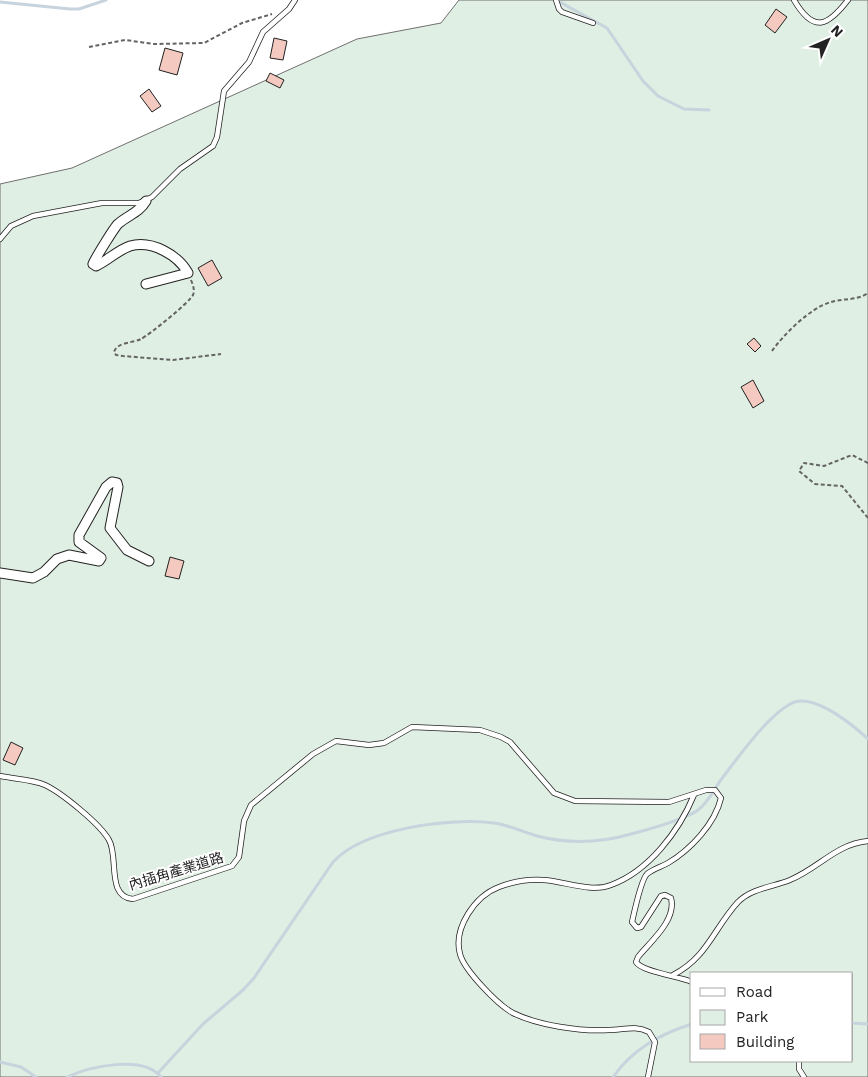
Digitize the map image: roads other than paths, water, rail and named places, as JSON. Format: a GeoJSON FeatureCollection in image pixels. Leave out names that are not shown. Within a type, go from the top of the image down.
{"type":"FeatureCollection","features":[{"type":"Feature","properties":{"kind":"street"},"geometry":{"type":"LineString","coordinates":[[146,201],[142,208],[112,230],[107,242],[94,261],[94,265],[99,264],[126,248],[137,245],[168,253],[188,274],[146,284]]}},
{"type":"Feature","properties":{"kind":"street"},"geometry":{"type":"LineString","coordinates":[[0,573],[33,578],[44,572],[57,559],[70,555],[99,561],[101,558],[79,542],[79,535],[106,487],[112,482],[116,483],[118,487],[110,528],[127,550],[149,561]]}},
{"type":"Feature","properties":{"kind":"lane"},"geometry":{"type":"LineString","coordinates":[[0,239],[11,226],[33,216],[102,203],[129,204],[146,201],[180,169],[213,146],[217,138],[224,91],[249,62],[263,32],[295,0]]}},
{"type":"Feature","properties":{"kind":"lane"},"geometry":{"type":"LineString","coordinates":[[556,0],[558,9],[562,12],[593,23]]}},
{"type":"Feature","properties":{"kind":"lane"},"geometry":{"type":"LineString","coordinates":[[794,0],[810,19],[825,23],[832,19],[848,0]]}},
{"type":"Feature","properties":{"kind":"lane","name":"內插角產業道路"},"geometry":{"type":"LineString","coordinates":[[0,776],[46,785],[91,820],[103,832],[112,848],[118,890],[126,898],[133,899],[232,866],[239,858],[244,821],[251,805],[313,754],[336,741],[376,745],[417,726],[436,730],[480,730],[492,733],[510,742],[554,793],[575,801],[669,802],[694,795]]}},
{"type":"Feature","properties":{"kind":"lane"},"geometry":{"type":"LineString","coordinates":[[648,1077],[655,1042],[654,1037],[641,1028],[631,1027],[609,1030],[578,1028],[527,1020],[510,1011],[468,970],[460,955],[459,940],[472,907],[484,895],[515,882],[542,879],[604,887],[612,885],[633,873],[648,860],[680,822],[694,795],[712,789],[721,798],[706,827],[680,855],[647,875],[633,917],[634,925],[641,927],[661,896],[665,895],[671,898],[672,907],[667,921],[638,956],[636,962],[640,968],[673,975],[690,981]]}},
{"type":"Feature","properties":{"kind":"lane"},"geometry":{"type":"LineString","coordinates":[[673,975],[693,963],[728,915],[750,893],[807,872],[844,846],[868,841]]}},
{"type":"Feature","properties":{"kind":"lane"},"geometry":{"type":"LineString","coordinates":[[799,1062],[799,1070],[804,1077]]}},
{"type":"Feature","properties":{"kind":"waterway"},"geometry":{"type":"LineString","coordinates":[[0,2],[79,9],[106,0]]}},
{"type":"Feature","properties":{"kind":"waterway"},"geometry":{"type":"LineString","coordinates":[[556,0],[607,28],[643,81],[658,96],[684,109],[709,110]]}},
{"type":"Feature","properties":{"kind":"waterway"},"geometry":{"type":"LineString","coordinates":[[158,1073],[203,1024],[243,990],[254,978],[333,862],[347,851],[365,841],[408,828],[454,822],[494,823],[549,839],[572,841],[608,839],[666,824],[685,817],[702,807],[747,745],[769,721],[780,711],[800,701],[818,705],[837,714],[868,739]]}},
{"type":"Feature","properties":{"kind":"waterway"},"geometry":{"type":"LineString","coordinates":[[853,1023],[868,1024]]}},
{"type":"Feature","properties":{"kind":"waterway"},"geometry":{"type":"LineString","coordinates":[[613,1077],[629,1058],[648,1044],[690,1025]]}},
{"type":"Feature","properties":{"kind":"waterway"},"geometry":{"type":"LineString","coordinates":[[0,1062],[21,1067],[36,1077]]}},
{"type":"Feature","properties":{"kind":"waterway"},"geometry":{"type":"LineString","coordinates":[[67,1077],[102,1067],[129,1064],[153,1070],[161,1077]]}}]}
